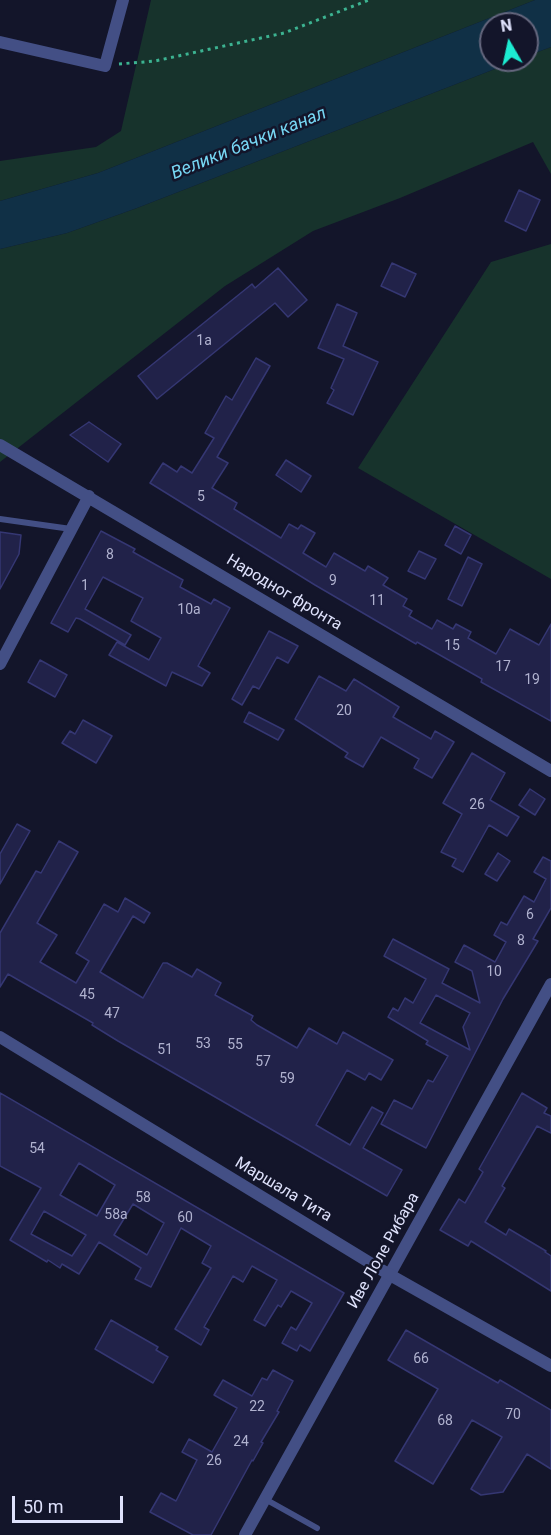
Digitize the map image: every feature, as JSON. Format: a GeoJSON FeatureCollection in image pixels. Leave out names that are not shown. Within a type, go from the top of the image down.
{"type":"FeatureCollection","features":[{"type":"Feature","properties":{"kind":"street"},"geometry":{"type":"LineString","coordinates":[[0,42],[105,66],[123,0]]}},
{"type":"Feature","properties":{"kind":"street","name":"Народног фронта"},"geometry":{"type":"LineString","coordinates":[[0,445],[551,771]]}},
{"type":"Feature","properties":{"kind":"street"},"geometry":{"type":"LineString","coordinates":[[0,664],[89,496]]}},
{"type":"Feature","properties":{"kind":"street","name":"Иве Лоле Рибара"},"geometry":{"type":"LineString","coordinates":[[245,1535],[551,984]]}},
{"type":"Feature","properties":{"kind":"street","name":"Маршала Тита"},"geometry":{"type":"LineString","coordinates":[[0,1037],[390,1275],[551,1366]]}},
{"type":"Feature","properties":{"kind":"lane"},"geometry":{"type":"LineString","coordinates":[[0,519],[72,529]]}},
{"type":"Feature","properties":{"kind":"lane"},"geometry":{"type":"LineString","coordinates":[[265,1499],[317,1528]]}},
{"type":"Feature","properties":{"kind":"path"},"geometry":{"type":"LineString","coordinates":[[105,66],[155,61],[284,33],[369,0]]}},
{"type":"Feature","properties":{"kind":"green space"},"geometry":{"type":"Polygon","coordinates":[[[151,0],[535,0],[505,12],[479,12],[479,22],[98,173],[0,201],[0,161],[96,147],[121,131],[151,0]]]}},
{"type":"Feature","properties":{"kind":"green space"},"geometry":{"type":"Polygon","coordinates":[[[551,47],[551,174],[533,142],[400,198],[313,231],[225,286],[0,462],[0,249],[67,233],[137,208],[487,72],[539,72],[539,52],[551,47]]]}},
{"type":"Feature","properties":{"kind":"green space"},"geometry":{"type":"Polygon","coordinates":[[[551,244],[551,579],[358,468],[491,262],[551,244]]]}},
{"type":"Feature","properties":{"kind":"water"},"geometry":{"type":"Polygon","coordinates":[[[535,0],[551,0],[551,47],[539,52],[539,12],[505,12],[535,0]]]}},
{"type":"Feature","properties":{"kind":"water","name":"Велики бачки канал"},"geometry":{"type":"Polygon","coordinates":[[[479,22],[479,72],[487,72],[137,208],[67,233],[0,249],[0,201],[98,173],[479,22]]]}},
{"type":"Feature","properties":{"kind":"building"},"geometry":{"type":"Polygon","coordinates":[[[519,190],[540,200],[526,231],[505,221],[519,190]]]}},
{"type":"Feature","properties":{"kind":"building"},"geometry":{"type":"Polygon","coordinates":[[[392,263],[416,274],[405,297],[381,286],[392,263]]]}},
{"type":"Feature","properties":{"kind":"building"},"geometry":{"type":"Polygon","coordinates":[[[278,268],[307,300],[288,317],[275,303],[157,399],[138,376],[252,284],[255,288],[278,268]]]}},
{"type":"Feature","properties":{"kind":"building"},"geometry":{"type":"Polygon","coordinates":[[[337,304],[357,313],[343,346],[378,362],[353,415],[327,403],[334,390],[331,388],[344,359],[318,348],[337,304]]]}},
{"type":"Feature","properties":{"kind":"building"},"geometry":{"type":"Polygon","coordinates":[[[256,358],[270,366],[217,457],[228,463],[212,488],[237,503],[234,509],[281,538],[289,524],[298,529],[301,525],[315,533],[303,553],[326,567],[334,553],[365,571],[368,566],[388,578],[383,585],[407,599],[403,606],[412,611],[409,616],[432,629],[437,620],[453,629],[456,624],[471,632],[468,638],[496,654],[510,629],[539,645],[551,624],[551,721],[481,682],[482,679],[417,642],[416,644],[315,585],[150,483],[163,463],[177,472],[181,466],[192,473],[214,438],[205,433],[226,396],[232,400],[256,358]]]}},
{"type":"Feature","properties":{"kind":"building"},"geometry":{"type":"Polygon","coordinates":[[[89,422],[121,444],[108,462],[70,435],[89,422]]]}},
{"type":"Feature","properties":{"kind":"building"},"geometry":{"type":"Polygon","coordinates":[[[286,460],[311,476],[301,492],[276,475],[286,460]]]}},
{"type":"Feature","properties":{"kind":"building"},"geometry":{"type":"Polygon","coordinates":[[[455,526],[471,535],[461,554],[445,545],[455,526]]]}},
{"type":"Feature","properties":{"kind":"building"},"geometry":{"type":"Polygon","coordinates":[[[101,531],[135,549],[133,552],[183,580],[180,587],[211,604],[214,599],[230,608],[198,666],[210,673],[202,686],[172,672],[166,686],[109,655],[117,642],[149,660],[161,638],[131,621],[143,598],[103,577],[85,609],[131,635],[125,645],[80,619],[76,618],[68,632],[51,623],[101,531]]]}},
{"type":"Feature","properties":{"kind":"building"},"geometry":{"type":"Polygon","coordinates":[[[0,532],[21,535],[19,554],[0,589],[0,532]]]}},
{"type":"Feature","properties":{"kind":"building"},"geometry":{"type":"Polygon","coordinates":[[[419,551],[436,559],[425,579],[408,571],[419,551]]]}},
{"type":"Feature","properties":{"kind":"building"},"geometry":{"type":"Polygon","coordinates":[[[468,557],[482,564],[462,606],[448,599],[468,557]]]}},
{"type":"Feature","properties":{"kind":"building"},"geometry":{"type":"Polygon","coordinates":[[[269,631],[298,646],[288,663],[277,657],[259,689],[253,686],[242,705],[232,699],[269,631]]]}},
{"type":"Feature","properties":{"kind":"building"},"geometry":{"type":"Polygon","coordinates":[[[40,660],[67,675],[55,697],[28,682],[40,660]]]}},
{"type":"Feature","properties":{"kind":"building"},"geometry":{"type":"Polygon","coordinates":[[[319,676],[346,691],[354,679],[399,707],[393,717],[431,739],[435,731],[454,742],[432,778],[414,768],[419,759],[381,737],[363,767],[345,757],[348,753],[295,719],[319,676]]]}},
{"type":"Feature","properties":{"kind":"building"},"geometry":{"type":"Polygon","coordinates":[[[249,712],[284,730],[278,740],[244,722],[249,712]]]}},
{"type":"Feature","properties":{"kind":"building"},"geometry":{"type":"Polygon","coordinates":[[[83,720],[112,736],[96,763],[62,743],[70,731],[75,734],[83,720]]]}},
{"type":"Feature","properties":{"kind":"building"},"geometry":{"type":"Polygon","coordinates":[[[472,753],[505,773],[490,800],[519,817],[507,836],[489,825],[463,872],[452,866],[456,859],[441,852],[462,814],[443,803],[472,753]]]}},
{"type":"Feature","properties":{"kind":"building"},"geometry":{"type":"Polygon","coordinates":[[[530,789],[545,799],[535,815],[519,805],[530,789]]]}},
{"type":"Feature","properties":{"kind":"building"},"geometry":{"type":"Polygon","coordinates":[[[17,824],[30,831],[0,884],[0,854],[17,824]]]}},
{"type":"Feature","properties":{"kind":"building"},"geometry":{"type":"Polygon","coordinates":[[[59,841],[78,852],[37,923],[57,935],[40,962],[76,983],[89,961],[76,953],[104,904],[118,912],[125,898],[150,913],[144,923],[133,916],[100,972],[143,998],[163,963],[192,977],[197,969],[221,983],[215,995],[253,1016],[251,1020],[257,1025],[297,1048],[309,1028],[337,1044],[343,1032],[393,1060],[381,1080],[369,1073],[365,1080],[347,1070],[316,1125],[350,1145],[372,1107],[383,1113],[363,1148],[402,1170],[387,1196],[118,1041],[92,1025],[93,1023],[8,974],[0,987],[0,933],[36,871],[41,873],[59,841]]]}},
{"type":"Feature","properties":{"kind":"building"},"geometry":{"type":"Polygon","coordinates":[[[498,853],[510,861],[497,881],[485,874],[498,853]]]}},
{"type":"Feature","properties":{"kind":"building"},"geometry":{"type":"Polygon","coordinates":[[[543,857],[551,861],[551,908],[533,939],[538,941],[503,999],[426,1148],[381,1124],[394,1100],[412,1109],[428,1080],[433,1082],[448,1056],[426,1044],[428,1041],[388,1017],[393,1008],[398,1011],[405,998],[413,1003],[426,979],[384,956],[393,939],[449,969],[442,983],[480,1003],[472,971],[455,962],[464,945],[495,962],[506,942],[494,935],[501,922],[507,925],[524,896],[534,902],[546,879],[534,872],[543,857]],[[436,995],[420,1023],[470,1050],[463,1027],[470,1013],[436,995]]]}},
{"type":"Feature","properties":{"kind":"building"},"geometry":{"type":"Polygon","coordinates":[[[0,1093],[344,1293],[310,1351],[300,1345],[297,1351],[282,1343],[291,1327],[296,1330],[312,1303],[291,1291],[281,1307],[278,1305],[265,1326],[254,1320],[277,1280],[252,1266],[243,1282],[233,1276],[204,1327],[209,1330],[201,1345],[175,1329],[211,1268],[202,1263],[211,1246],[181,1228],[151,1287],[135,1279],[141,1268],[99,1242],[79,1274],[62,1264],[60,1268],[10,1240],[41,1188],[0,1166],[0,1093]],[[79,1163],[60,1195],[97,1216],[115,1185],[79,1163]],[[133,1204],[114,1235],[147,1255],[164,1223],[133,1204]],[[44,1211],[31,1234],[72,1256],[86,1235],[44,1211]]]}},
{"type":"Feature","properties":{"kind":"building"},"geometry":{"type":"Polygon","coordinates":[[[522,1093],[547,1108],[544,1113],[551,1116],[551,1133],[537,1126],[502,1186],[505,1188],[485,1222],[506,1235],[509,1229],[551,1256],[551,1291],[471,1241],[468,1246],[440,1230],[459,1199],[465,1203],[483,1172],[479,1169],[522,1093]]]}},
{"type":"Feature","properties":{"kind":"building"},"geometry":{"type":"Polygon","coordinates":[[[111,1320],[158,1347],[156,1350],[168,1357],[153,1383],[95,1349],[111,1320]]]}},
{"type":"Feature","properties":{"kind":"building"},"geometry":{"type":"Polygon","coordinates":[[[406,1330],[498,1383],[500,1380],[551,1410],[551,1469],[527,1454],[503,1492],[481,1495],[471,1489],[502,1437],[472,1420],[433,1484],[395,1461],[438,1389],[388,1360],[406,1330]]]}},
{"type":"Feature","properties":{"kind":"building"},"geometry":{"type":"Polygon","coordinates":[[[273,1370],[293,1381],[277,1411],[279,1412],[261,1442],[263,1443],[211,1535],[193,1535],[150,1512],[161,1493],[176,1501],[197,1460],[182,1452],[189,1439],[212,1452],[237,1408],[214,1395],[223,1380],[252,1396],[262,1378],[267,1380],[273,1370]]]}}]}
